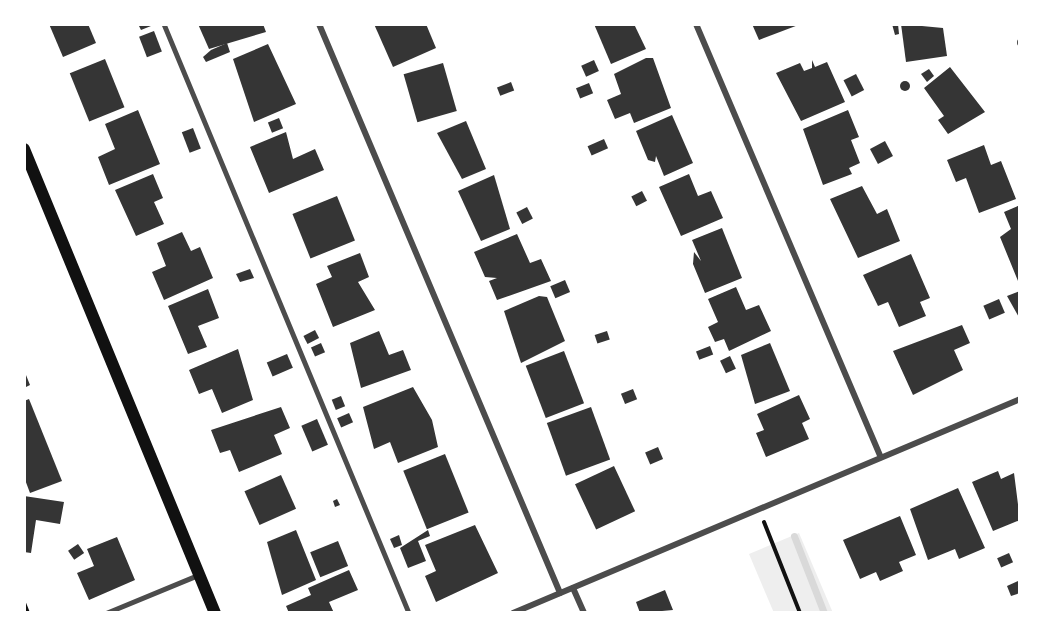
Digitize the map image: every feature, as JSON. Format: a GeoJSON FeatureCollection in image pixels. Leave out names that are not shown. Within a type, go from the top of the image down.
{"type":"FeatureCollection","features":[{"type":"Feature","properties":{"kind":"main road"},"geometry":{"type":"LineString","coordinates":[[24,149],[215,613]]}},
{"type":"Feature","properties":{"kind":"street"},"geometry":{"type":"LineString","coordinates":[[319,24],[560,593]]}},
{"type":"Feature","properties":{"kind":"street"},"geometry":{"type":"LineString","coordinates":[[696,24],[881,457]]}},
{"type":"Feature","properties":{"kind":"street"},"geometry":{"type":"LineString","coordinates":[[513,613],[1020,399]]}},
{"type":"Feature","properties":{"kind":"street"},"geometry":{"type":"LineString","coordinates":[[573,588],[584,613]]}},
{"type":"Feature","properties":{"kind":"lane"},"geometry":{"type":"LineString","coordinates":[[164,24],[409,613]]}},
{"type":"Feature","properties":{"kind":"lane"},"geometry":{"type":"LineString","coordinates":[[106,613],[198,575]]}},
{"type":"Feature","properties":{"kind":"path"},"geometry":{"type":"LineString","coordinates":[[765,525],[800,613]]}},
{"type":"Feature","properties":{"kind":"path"},"geometry":{"type":"LineString","coordinates":[[24,603],[28,613]]}},
{"type":"Feature","properties":{"kind":"shaded area"},"geometry":{"type":"Polygon","coordinates":[[[799,533],[833,613],[774,613],[749,554],[799,533]]]}},
{"type":"Feature","properties":{"kind":"building"},"geometry":{"type":"Polygon","coordinates":[[[49,24],[88,24],[96,43],[63,57],[49,24]]]}},
{"type":"Feature","properties":{"kind":"building"},"geometry":{"type":"Polygon","coordinates":[[[138,24],[150,24],[151,26],[141,30],[138,24]]]}},
{"type":"Feature","properties":{"kind":"building"},"geometry":{"type":"Polygon","coordinates":[[[198,24],[263,24],[266,32],[209,49],[198,24]]]}},
{"type":"Feature","properties":{"kind":"building"},"geometry":{"type":"Polygon","coordinates":[[[374,24],[426,24],[436,48],[393,67],[374,24]]]}},
{"type":"Feature","properties":{"kind":"building"},"geometry":{"type":"Polygon","coordinates":[[[594,24],[634,24],[646,49],[611,64],[594,24]]]}},
{"type":"Feature","properties":{"kind":"building"},"geometry":{"type":"Polygon","coordinates":[[[752,24],[801,24],[759,40],[752,24]]]}},
{"type":"Feature","properties":{"kind":"building"},"geometry":{"type":"Polygon","coordinates":[[[892,24],[898,24],[899,34],[895,35],[892,24]]]}},
{"type":"Feature","properties":{"kind":"building"},"geometry":{"type":"Polygon","coordinates":[[[901,24],[943,28],[947,56],[906,62],[901,24]]]}},
{"type":"Feature","properties":{"kind":"building"},"geometry":{"type":"Polygon","coordinates":[[[154,31],[162,52],[147,57],[139,37],[154,31]]]}},
{"type":"Feature","properties":{"kind":"building"},"geometry":{"type":"Polygon","coordinates":[[[227,43],[230,52],[206,62],[203,57],[211,50],[227,43]]]}},
{"type":"Feature","properties":{"kind":"building"},"geometry":{"type":"Polygon","coordinates":[[[268,44],[296,104],[254,122],[233,59],[268,44]]]}},
{"type":"Feature","properties":{"kind":"building"},"geometry":{"type":"Polygon","coordinates":[[[646,58],[653,58],[671,108],[634,123],[630,113],[615,119],[607,100],[621,94],[614,74],[646,58]]]}},
{"type":"Feature","properties":{"kind":"building"},"geometry":{"type":"Polygon","coordinates":[[[105,59],[124,107],[89,121],[70,73],[105,59]]]}},
{"type":"Feature","properties":{"kind":"building"},"geometry":{"type":"Polygon","coordinates":[[[594,60],[599,71],[586,77],[581,66],[594,60]]]}},
{"type":"Feature","properties":{"kind":"building"},"geometry":{"type":"Polygon","coordinates":[[[812,60],[815,67],[827,62],[845,102],[801,121],[776,73],[800,63],[804,71],[812,68],[812,60]]]}},
{"type":"Feature","properties":{"kind":"building"},"geometry":{"type":"Polygon","coordinates":[[[443,63],[457,111],[417,122],[404,74],[443,63]]]}},
{"type":"Feature","properties":{"kind":"building"},"geometry":{"type":"Polygon","coordinates":[[[950,67],[985,112],[948,134],[938,120],[944,116],[924,88],[950,67]]]}},
{"type":"Feature","properties":{"kind":"building"},"geometry":{"type":"Polygon","coordinates":[[[929,69],[934,76],[927,82],[921,74],[929,69]]]}},
{"type":"Feature","properties":{"kind":"building"},"geometry":{"type":"Polygon","coordinates":[[[856,74],[864,90],[852,96],[844,80],[856,74]]]}},
{"type":"Feature","properties":{"kind":"building"},"geometry":{"type":"Polygon","coordinates":[[[905,81],[910,86],[905,91],[900,86],[905,81]]]}},
{"type":"Feature","properties":{"kind":"building"},"geometry":{"type":"Polygon","coordinates":[[[511,82],[514,90],[500,96],[497,87],[511,82]]]}},
{"type":"Feature","properties":{"kind":"building"},"geometry":{"type":"Polygon","coordinates":[[[589,83],[593,93],[580,98],[576,88],[589,83]]]}},
{"type":"Feature","properties":{"kind":"building"},"geometry":{"type":"Polygon","coordinates":[[[138,110],[160,164],[109,185],[98,157],[115,149],[105,124],[138,110]]]}},
{"type":"Feature","properties":{"kind":"building"},"geometry":{"type":"Polygon","coordinates":[[[848,110],[859,137],[851,140],[860,163],[849,168],[852,174],[823,185],[803,129],[848,110]]]}},
{"type":"Feature","properties":{"kind":"building"},"geometry":{"type":"Polygon","coordinates":[[[672,115],[693,163],[664,176],[656,156],[655,162],[648,160],[636,131],[672,115]]]}},
{"type":"Feature","properties":{"kind":"building"},"geometry":{"type":"Polygon","coordinates":[[[279,118],[283,128],[272,133],[268,122],[279,118]]]}},
{"type":"Feature","properties":{"kind":"building"},"geometry":{"type":"Polygon","coordinates":[[[466,121],[486,169],[462,179],[437,133],[466,121]]]}},
{"type":"Feature","properties":{"kind":"building"},"geometry":{"type":"Polygon","coordinates":[[[193,128],[201,149],[190,153],[182,132],[193,128]]]}},
{"type":"Feature","properties":{"kind":"building"},"geometry":{"type":"Polygon","coordinates":[[[286,132],[293,159],[315,149],[324,170],[269,193],[250,147],[286,132]]]}},
{"type":"Feature","properties":{"kind":"building"},"geometry":{"type":"Polygon","coordinates":[[[604,139],[608,148],[592,155],[588,146],[604,139]]]}},
{"type":"Feature","properties":{"kind":"building"},"geometry":{"type":"Polygon","coordinates":[[[885,141],[893,156],[878,164],[870,149],[885,141]]]}},
{"type":"Feature","properties":{"kind":"building"},"geometry":{"type":"Polygon","coordinates":[[[984,145],[991,165],[1001,161],[1016,199],[979,213],[966,178],[956,182],[947,160],[984,145]]]}},
{"type":"Feature","properties":{"kind":"building"},"geometry":{"type":"Polygon","coordinates":[[[153,174],[163,198],[154,202],[164,224],[136,236],[115,190],[153,174]]]}},
{"type":"Feature","properties":{"kind":"building"},"geometry":{"type":"Polygon","coordinates":[[[689,174],[698,196],[711,191],[723,218],[681,236],[659,187],[689,174]]]}},
{"type":"Feature","properties":{"kind":"building"},"geometry":{"type":"Polygon","coordinates":[[[494,175],[510,229],[481,241],[458,191],[494,175]]]}},
{"type":"Feature","properties":{"kind":"building"},"geometry":{"type":"Polygon","coordinates":[[[862,186],[877,214],[887,209],[900,241],[858,258],[830,199],[862,186]]]}},
{"type":"Feature","properties":{"kind":"building"},"geometry":{"type":"Polygon","coordinates":[[[642,191],[647,201],[636,206],[631,196],[642,191]]]}},
{"type":"Feature","properties":{"kind":"building"},"geometry":{"type":"Polygon","coordinates":[[[337,196],[355,241],[310,258],[292,214],[337,196]]]}},
{"type":"Feature","properties":{"kind":"building"},"geometry":{"type":"Polygon","coordinates":[[[1020,205],[1020,280],[1018,281],[1000,237],[1011,229],[1004,212],[1020,205]]]}},
{"type":"Feature","properties":{"kind":"building"},"geometry":{"type":"Polygon","coordinates":[[[527,207],[533,219],[522,224],[516,212],[527,207]]]}},
{"type":"Feature","properties":{"kind":"building"},"geometry":{"type":"Polygon","coordinates":[[[722,228],[742,278],[705,293],[693,264],[694,252],[701,261],[692,240],[722,228]]]}},
{"type":"Feature","properties":{"kind":"building"},"geometry":{"type":"Polygon","coordinates":[[[182,232],[191,251],[200,247],[213,278],[164,300],[152,272],[166,266],[157,243],[182,232]]]}},
{"type":"Feature","properties":{"kind":"building"},"geometry":{"type":"Polygon","coordinates":[[[517,234],[530,263],[541,259],[551,281],[497,300],[489,281],[497,278],[485,277],[474,252],[517,234]]]}},
{"type":"Feature","properties":{"kind":"building"},"geometry":{"type":"Polygon","coordinates":[[[360,253],[369,277],[358,282],[375,310],[333,327],[316,284],[332,277],[327,266],[360,253]]]}},
{"type":"Feature","properties":{"kind":"building"},"geometry":{"type":"Polygon","coordinates":[[[911,254],[930,298],[920,302],[926,316],[899,327],[888,302],[878,306],[863,275],[911,254]]]}},
{"type":"Feature","properties":{"kind":"building"},"geometry":{"type":"Polygon","coordinates":[[[250,269],[254,278],[240,282],[236,274],[250,269]]]}},
{"type":"Feature","properties":{"kind":"building"},"geometry":{"type":"Polygon","coordinates":[[[565,280],[570,292],[555,298],[550,286],[565,280]]]}},
{"type":"Feature","properties":{"kind":"building"},"geometry":{"type":"Polygon","coordinates":[[[736,287],[746,310],[759,305],[771,331],[729,351],[724,339],[715,342],[708,327],[718,322],[708,299],[736,287]]]}},
{"type":"Feature","properties":{"kind":"building"},"geometry":{"type":"Polygon","coordinates":[[[208,289],[219,318],[198,326],[207,347],[188,354],[168,306],[208,289]]]}},
{"type":"Feature","properties":{"kind":"building"},"geometry":{"type":"Polygon","coordinates":[[[1020,291],[1020,319],[1007,296],[1020,291]]]}},
{"type":"Feature","properties":{"kind":"building"},"geometry":{"type":"Polygon","coordinates":[[[539,296],[547,297],[565,341],[521,363],[504,311],[539,296]]]}},
{"type":"Feature","properties":{"kind":"building"},"geometry":{"type":"Polygon","coordinates":[[[999,299],[1005,313],[989,319],[983,306],[999,299]]]}},
{"type":"Feature","properties":{"kind":"building"},"geometry":{"type":"Polygon","coordinates":[[[962,325],[970,343],[954,350],[963,370],[913,395],[893,351],[962,325]]]}},
{"type":"Feature","properties":{"kind":"building"},"geometry":{"type":"Polygon","coordinates":[[[315,330],[319,338],[308,344],[303,336],[315,330]]]}},
{"type":"Feature","properties":{"kind":"building"},"geometry":{"type":"Polygon","coordinates":[[[379,331],[389,355],[403,350],[411,370],[361,388],[350,343],[379,331]]]}},
{"type":"Feature","properties":{"kind":"building"},"geometry":{"type":"Polygon","coordinates":[[[607,331],[610,340],[597,344],[595,335],[607,331]]]}},
{"type":"Feature","properties":{"kind":"building"},"geometry":{"type":"Polygon","coordinates":[[[321,343],[325,352],[315,357],[311,347],[321,343]]]}},
{"type":"Feature","properties":{"kind":"building"},"geometry":{"type":"Polygon","coordinates":[[[770,343],[790,391],[755,404],[741,355],[770,343]]]}},
{"type":"Feature","properties":{"kind":"building"},"geometry":{"type":"Polygon","coordinates":[[[710,346],[713,354],[699,360],[696,351],[710,346]]]}},
{"type":"Feature","properties":{"kind":"building"},"geometry":{"type":"Polygon","coordinates":[[[238,349],[253,400],[222,413],[212,389],[199,394],[189,370],[238,349]]]}},
{"type":"Feature","properties":{"kind":"building"},"geometry":{"type":"Polygon","coordinates":[[[564,351],[584,403],[546,418],[526,366],[564,351]]]}},
{"type":"Feature","properties":{"kind":"building"},"geometry":{"type":"Polygon","coordinates":[[[287,354],[293,368],[273,376],[267,363],[287,354]]]}},
{"type":"Feature","properties":{"kind":"building"},"geometry":{"type":"Polygon","coordinates":[[[730,356],[736,369],[726,373],[720,361],[730,356]]]}},
{"type":"Feature","properties":{"kind":"building"},"geometry":{"type":"Polygon","coordinates":[[[24,370],[30,385],[24,388],[24,370]]]}},
{"type":"Feature","properties":{"kind":"building"},"geometry":{"type":"Polygon","coordinates":[[[413,387],[432,420],[438,447],[398,463],[390,442],[374,449],[363,407],[413,387]]]}},
{"type":"Feature","properties":{"kind":"building"},"geometry":{"type":"Polygon","coordinates":[[[633,389],[637,399],[625,404],[621,394],[633,389]]]}},
{"type":"Feature","properties":{"kind":"building"},"geometry":{"type":"Polygon","coordinates":[[[799,395],[810,419],[802,423],[809,439],[766,457],[756,433],[764,430],[757,414],[799,395]]]}},
{"type":"Feature","properties":{"kind":"building"},"geometry":{"type":"Polygon","coordinates":[[[341,396],[345,406],[336,410],[332,400],[341,396]]]}},
{"type":"Feature","properties":{"kind":"building"},"geometry":{"type":"Polygon","coordinates":[[[29,399],[62,481],[30,493],[24,477],[24,401],[29,399]]]}},
{"type":"Feature","properties":{"kind":"building"},"geometry":{"type":"Polygon","coordinates":[[[281,407],[290,428],[274,435],[282,454],[239,472],[230,450],[220,453],[211,430],[281,407]]]}},
{"type":"Feature","properties":{"kind":"building"},"geometry":{"type":"Polygon","coordinates":[[[591,407],[610,460],[566,476],[547,423],[591,407]]]}},
{"type":"Feature","properties":{"kind":"building"},"geometry":{"type":"Polygon","coordinates":[[[349,413],[353,422],[341,427],[337,418],[349,413]]]}},
{"type":"Feature","properties":{"kind":"building"},"geometry":{"type":"Polygon","coordinates":[[[317,419],[328,445],[312,451],[301,426],[317,419]]]}},
{"type":"Feature","properties":{"kind":"building"},"geometry":{"type":"Polygon","coordinates":[[[658,447],[663,459],[650,464],[645,452],[658,447]]]}},
{"type":"Feature","properties":{"kind":"building"},"geometry":{"type":"Polygon","coordinates":[[[445,454],[469,512],[427,529],[403,471],[445,454]]]}},
{"type":"Feature","properties":{"kind":"building"},"geometry":{"type":"Polygon","coordinates":[[[614,466],[635,511],[596,529],[575,484],[614,466]]]}},
{"type":"Feature","properties":{"kind":"building"},"geometry":{"type":"Polygon","coordinates":[[[998,471],[1001,479],[1014,473],[1020,520],[993,531],[972,482],[998,471]]]}},
{"type":"Feature","properties":{"kind":"building"},"geometry":{"type":"Polygon","coordinates":[[[281,475],[296,509],[260,525],[244,491],[281,475]]]}},
{"type":"Feature","properties":{"kind":"building"},"geometry":{"type":"Polygon","coordinates":[[[958,488],[985,548],[959,559],[955,549],[928,560],[910,509],[958,488]]]}},
{"type":"Feature","properties":{"kind":"building"},"geometry":{"type":"Polygon","coordinates":[[[24,496],[64,502],[60,524],[36,520],[31,553],[24,552],[24,496]]]}},
{"type":"Feature","properties":{"kind":"building"},"geometry":{"type":"Polygon","coordinates":[[[337,499],[340,505],[335,507],[333,501],[337,499]]]}},
{"type":"Feature","properties":{"kind":"building"},"geometry":{"type":"Polygon","coordinates":[[[900,516],[916,555],[899,562],[903,571],[880,581],[876,572],[860,579],[843,540],[900,516]]]}},
{"type":"Feature","properties":{"kind":"building"},"geometry":{"type":"Polygon","coordinates":[[[475,525],[498,573],[436,602],[425,576],[436,571],[425,545],[475,525]]]}},
{"type":"Feature","properties":{"kind":"building"},"geometry":{"type":"Polygon","coordinates":[[[296,530],[316,580],[282,595],[267,542],[296,530]]]}},
{"type":"Feature","properties":{"kind":"building"},"geometry":{"type":"Polygon","coordinates":[[[428,530],[430,536],[418,541],[426,561],[408,568],[400,548],[428,530]]]}},
{"type":"Feature","properties":{"kind":"building"},"geometry":{"type":"Polygon","coordinates":[[[399,535],[402,545],[394,548],[390,539],[399,535]]]}},
{"type":"Feature","properties":{"kind":"building"},"geometry":{"type":"Polygon","coordinates":[[[117,537],[135,580],[89,600],[77,573],[94,566],[87,549],[117,537]]]}},
{"type":"Feature","properties":{"kind":"building"},"geometry":{"type":"Polygon","coordinates":[[[338,541],[348,566],[320,577],[310,552],[338,541]]]}},
{"type":"Feature","properties":{"kind":"building"},"geometry":{"type":"Polygon","coordinates":[[[78,544],[84,553],[74,560],[68,551],[78,544]]]}},
{"type":"Feature","properties":{"kind":"building"},"geometry":{"type":"Polygon","coordinates":[[[1009,553],[1013,562],[1001,567],[997,558],[1009,553]]]}},
{"type":"Feature","properties":{"kind":"building"},"geometry":{"type":"Polygon","coordinates":[[[349,570],[358,590],[329,602],[334,613],[289,613],[286,606],[311,595],[308,588],[349,570]]]}},
{"type":"Feature","properties":{"kind":"building"},"geometry":{"type":"Polygon","coordinates":[[[1018,581],[1020,593],[1011,596],[1007,586],[1018,581]]]}},
{"type":"Feature","properties":{"kind":"building"},"geometry":{"type":"Polygon","coordinates":[[[665,590],[673,610],[640,613],[636,602],[665,590]]]}},
{"type":"Feature","properties":{"kind":"waterway"},"geometry":{"type":"LineString","coordinates":[[794,536],[824,613]]}}]}
